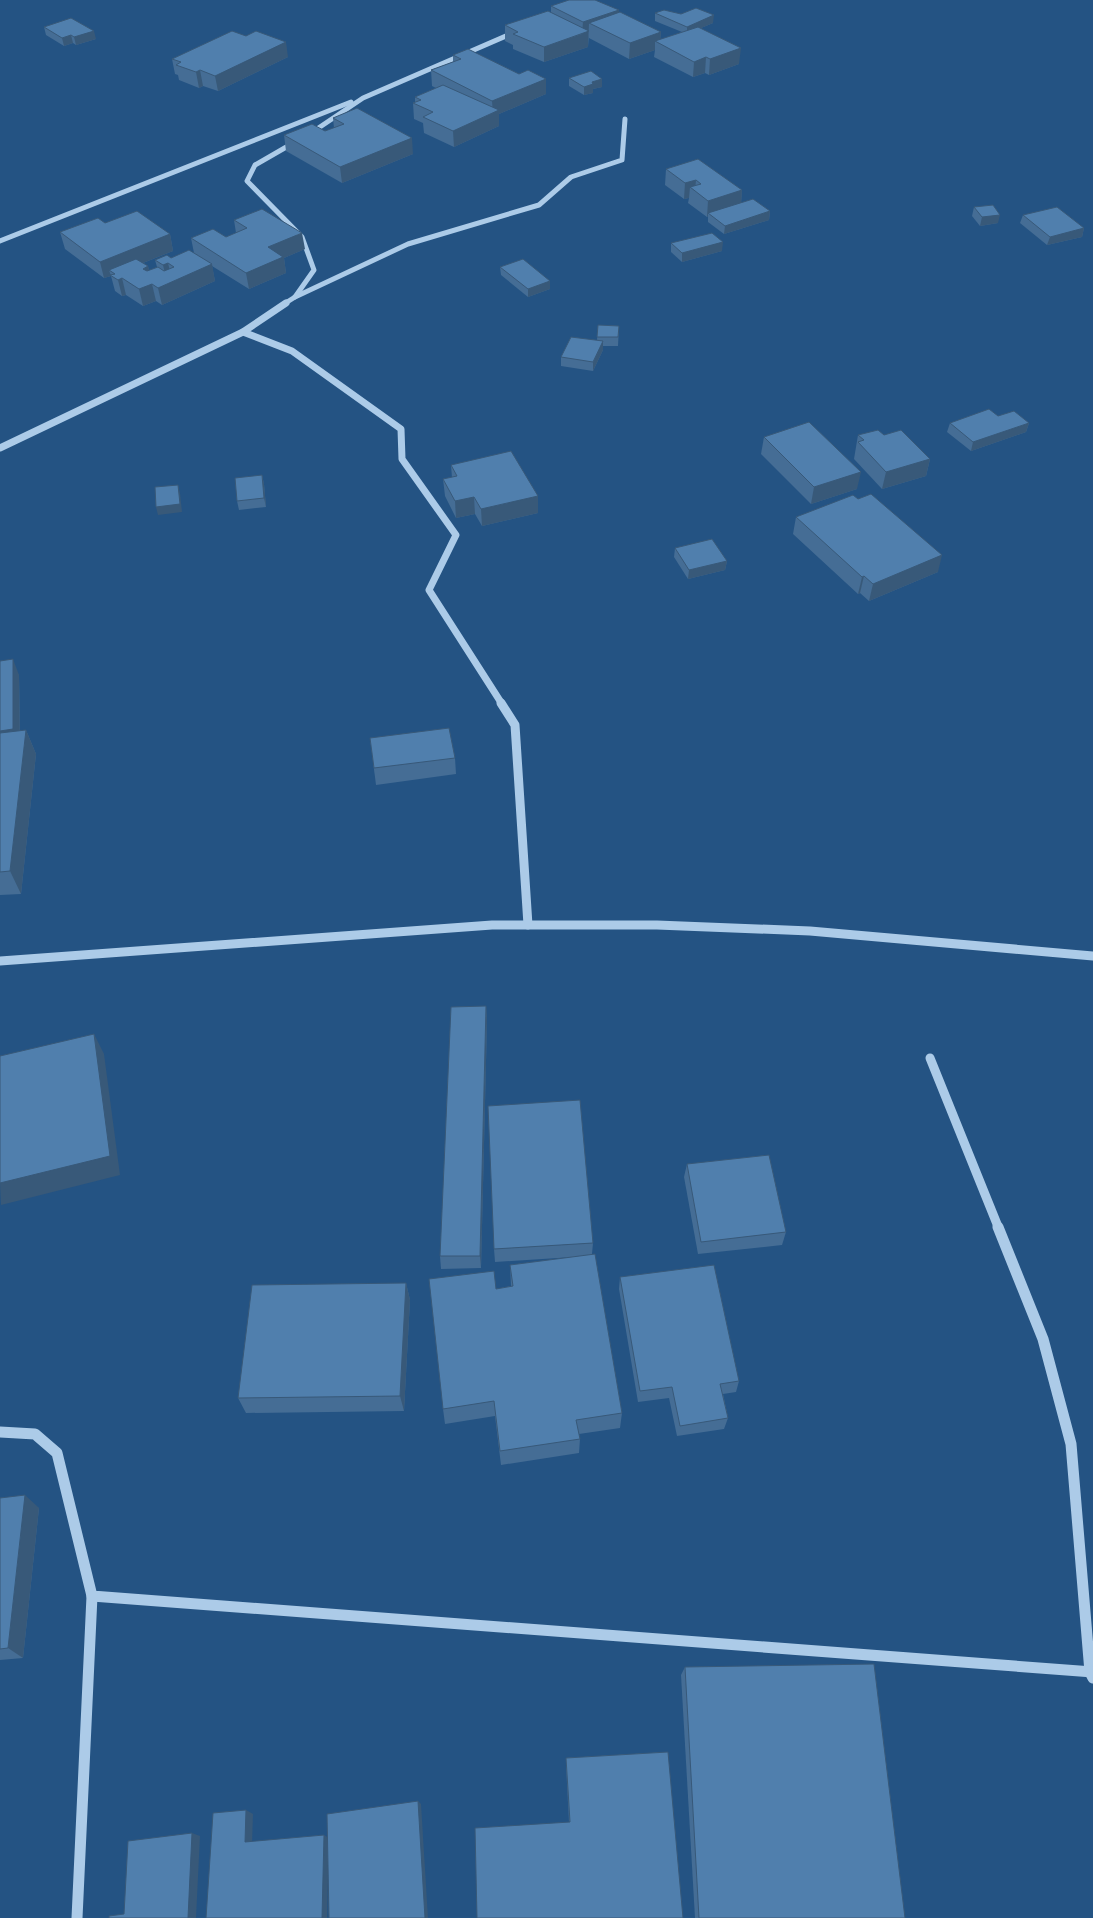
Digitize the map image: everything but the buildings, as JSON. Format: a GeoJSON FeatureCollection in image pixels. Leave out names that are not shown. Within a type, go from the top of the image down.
{"type":"FeatureCollection","features":[{"type":"Feature","properties":{"kind":"street"},"geometry":{"type":"LineString","coordinates":[[0,241],[363,98],[517,31]]}},
{"type":"Feature","properties":{"kind":"street"},"geometry":{"type":"LineString","coordinates":[[307,135],[324,126],[363,98]]}},
{"type":"Feature","properties":{"kind":"street"},"geometry":{"type":"LineString","coordinates":[[0,448],[243,332],[295,298],[408,244],[539,205],[572,177],[622,160],[625,119]]}},
{"type":"Feature","properties":{"kind":"street"},"geometry":{"type":"LineString","coordinates":[[295,298],[314,270],[302,237],[247,181],[255,165],[299,140]]}},
{"type":"Feature","properties":{"kind":"street"},"geometry":{"type":"LineString","coordinates":[[243,332],[292,351],[401,429],[402,458],[456,535],[429,590],[515,725],[528,925]]}},
{"type":"Feature","properties":{"kind":"street"},"geometry":{"type":"LineString","coordinates":[[0,961],[482,926],[528,925],[657,925],[810,931],[1093,956]]}},
{"type":"Feature","properties":{"kind":"street"},"geometry":{"type":"LineString","coordinates":[[92,1596],[1092,1674],[1071,1444],[1043,1340],[930,1058]]}},
{"type":"Feature","properties":{"kind":"street"},"geometry":{"type":"LineString","coordinates":[[0,1432],[35,1434],[57,1453],[92,1596],[77,1918]]}}]}
